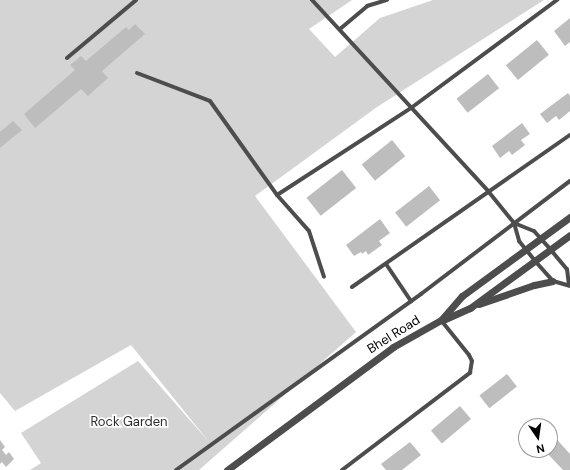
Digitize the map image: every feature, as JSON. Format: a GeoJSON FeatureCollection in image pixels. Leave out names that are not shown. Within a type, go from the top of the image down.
{"type":"FeatureCollection","features":[{"type":"Feature","properties":{"kind":"street"},"geometry":{"type":"LineString","coordinates":[[67,58],[136,0]]}},
{"type":"Feature","properties":{"kind":"street"},"geometry":{"type":"LineString","coordinates":[[312,0],[488,191],[514,223],[519,241],[553,281]]}},
{"type":"Feature","properties":{"kind":"street"},"geometry":{"type":"LineString","coordinates":[[340,29],[367,6],[387,0]]}},
{"type":"Feature","properties":{"kind":"street"},"geometry":{"type":"LineString","coordinates":[[277,195],[411,108],[557,0]]}},
{"type":"Feature","properties":{"kind":"street"},"geometry":{"type":"LineString","coordinates":[[137,73],[210,101],[277,195],[308,231],[324,277]]}},
{"type":"Feature","properties":{"kind":"street"},"geometry":{"type":"LineString","coordinates":[[352,287],[570,135]]}},
{"type":"Feature","properties":{"kind":"street"},"geometry":{"type":"LineString","coordinates":[[176,470],[411,301],[570,181]]}},
{"type":"Feature","properties":{"kind":"street","name":"Bhel Road"},"geometry":{"type":"LineString","coordinates":[[227,470],[393,347],[441,320],[462,296],[570,217]]}},
{"type":"Feature","properties":{"kind":"street"},"geometry":{"type":"LineString","coordinates":[[342,470],[470,373],[472,361],[469,355],[441,320],[534,284],[553,281],[570,285],[567,268],[541,238],[534,231],[514,223]]}},
{"type":"Feature","properties":{"kind":"street"},"geometry":{"type":"LineString","coordinates":[[470,308],[570,235]]}},
{"type":"Feature","properties":{"kind":"street"},"geometry":{"type":"LineString","coordinates":[[386,264],[411,301]]}},
{"type":"Feature","properties":{"kind":"green space","name":"Rock Garden"},"geometry":{"type":"Polygon","coordinates":[[[0,0],[352,0],[309,29],[335,57],[380,18],[433,0],[544,0],[377,107],[255,196],[356,332],[199,470],[30,470],[41,463],[21,433],[138,361],[209,442],[131,345],[15,411],[0,393],[0,0]]]}},
{"type":"Feature","properties":{"kind":"building"},"geometry":{"type":"Polygon","coordinates":[[[570,18],[570,42],[565,46],[554,31],[570,18]]]}},
{"type":"Feature","properties":{"kind":"building"},"geometry":{"type":"Polygon","coordinates":[[[135,24],[145,34],[102,71],[108,78],[88,96],[81,89],[35,128],[24,114],[75,70],[70,65],[81,56],[86,61],[126,27],[129,30],[135,24]]]}},
{"type":"Feature","properties":{"kind":"building"},"geometry":{"type":"Polygon","coordinates":[[[537,40],[549,55],[518,80],[506,65],[537,40]]]}},
{"type":"Feature","properties":{"kind":"building"},"geometry":{"type":"Polygon","coordinates":[[[488,74],[499,88],[468,113],[456,99],[488,74]]]}},
{"type":"Feature","properties":{"kind":"building"},"geometry":{"type":"Polygon","coordinates":[[[568,93],[570,96],[570,111],[559,120],[556,116],[547,123],[540,114],[568,93]]]}},
{"type":"Feature","properties":{"kind":"building"},"geometry":{"type":"Polygon","coordinates":[[[13,121],[22,130],[0,148],[0,132],[13,121]]]}},
{"type":"Feature","properties":{"kind":"building"},"geometry":{"type":"Polygon","coordinates":[[[522,123],[530,134],[521,140],[525,145],[512,155],[509,151],[500,158],[492,146],[522,123]]]}},
{"type":"Feature","properties":{"kind":"building"},"geometry":{"type":"Polygon","coordinates":[[[392,140],[405,156],[375,181],[362,165],[392,140]]]}},
{"type":"Feature","properties":{"kind":"building"},"geometry":{"type":"Polygon","coordinates":[[[342,170],[356,188],[321,216],[307,198],[342,170]]]}},
{"type":"Feature","properties":{"kind":"building"},"geometry":{"type":"Polygon","coordinates":[[[429,186],[440,200],[406,227],[395,212],[429,186]]]}},
{"type":"Feature","properties":{"kind":"building"},"geometry":{"type":"Polygon","coordinates":[[[380,219],[390,233],[379,241],[382,245],[368,255],[366,251],[362,254],[361,252],[354,256],[346,245],[380,219]]]}},
{"type":"Feature","properties":{"kind":"building"},"geometry":{"type":"Polygon","coordinates":[[[507,374],[517,387],[489,408],[479,396],[507,374]]]}},
{"type":"Feature","properties":{"kind":"building"},"geometry":{"type":"Polygon","coordinates":[[[460,406],[471,419],[442,443],[431,430],[460,406]]]}},
{"type":"Feature","properties":{"kind":"building"},"geometry":{"type":"Polygon","coordinates":[[[0,440],[5,447],[2,450],[6,455],[9,452],[14,459],[6,467],[2,462],[0,464],[0,440]]]}},
{"type":"Feature","properties":{"kind":"building"},"geometry":{"type":"Polygon","coordinates":[[[558,441],[570,454],[570,470],[563,470],[552,458],[558,458],[558,441]]]}},
{"type":"Feature","properties":{"kind":"building"},"geometry":{"type":"Polygon","coordinates":[[[410,442],[421,455],[402,470],[386,470],[381,464],[410,442]]]}}]}
